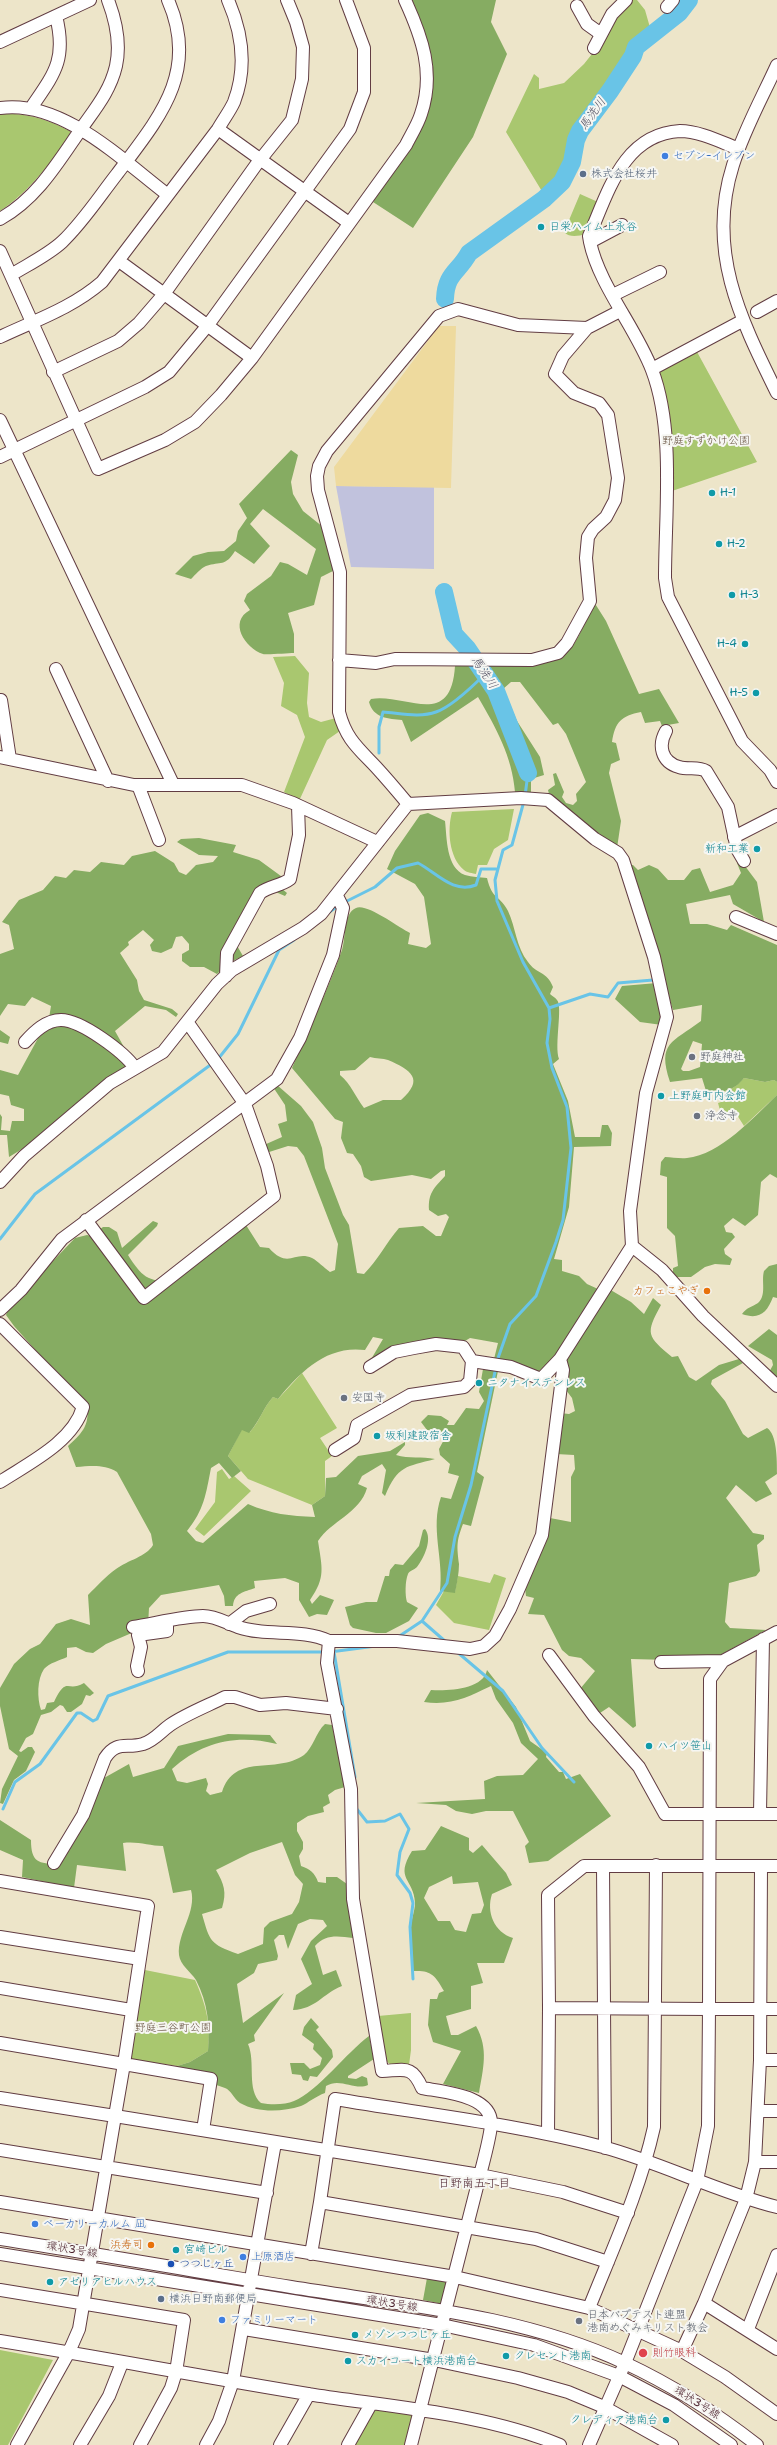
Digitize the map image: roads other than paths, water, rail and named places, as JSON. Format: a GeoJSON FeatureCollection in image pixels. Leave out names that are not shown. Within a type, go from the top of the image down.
{"type":"FeatureCollection","features":[{"type":"Feature","properties":{"kind":"street"},"geometry":{"type":"LineString","coordinates":[[0,42],[90,0]]}},
{"type":"Feature","properties":{"kind":"street"},"geometry":{"type":"LineString","coordinates":[[0,219],[31,196],[100,104],[110,85],[116,65],[116,20],[108,0]]}},
{"type":"Feature","properties":{"kind":"street"},"geometry":{"type":"LineString","coordinates":[[11,275],[61,243],[83,220],[165,107],[175,83],[179,60],[179,35],[168,0]]}},
{"type":"Feature","properties":{"kind":"street"},"geometry":{"type":"LineString","coordinates":[[0,337],[31,322],[63,310],[84,297],[102,282],[218,128],[234,102],[241,73],[241,46],[236,18],[228,0]]}},
{"type":"Feature","properties":{"kind":"street"},"geometry":{"type":"LineString","coordinates":[[53,372],[118,341],[139,324],[164,294],[261,160],[292,120],[302,79],[303,47],[296,22],[286,0]]}},
{"type":"Feature","properties":{"kind":"street"},"geometry":{"type":"LineString","coordinates":[[0,457],[145,388],[169,372],[208,325],[350,129],[364,92],[364,48],[346,0]]}},
{"type":"Feature","properties":{"kind":"street"},"geometry":{"type":"LineString","coordinates":[[0,251],[53,372],[98,469],[165,440],[195,422],[252,358],[406,145],[422,114],[427,78],[425,48],[405,0]]}},
{"type":"Feature","properties":{"kind":"street"},"geometry":{"type":"LineString","coordinates":[[594,48],[612,14],[626,0]]}},
{"type":"Feature","properties":{"kind":"street"},"geometry":{"type":"LineString","coordinates":[[577,6],[587,24],[601,34]]}},
{"type":"Feature","properties":{"kind":"street"},"geometry":{"type":"LineString","coordinates":[[31,108],[52,76],[60,57],[61,34],[56,16]]}},
{"type":"Feature","properties":{"kind":"street"},"geometry":{"type":"LineString","coordinates":[[777,65],[739,149],[725,200],[723,246],[727,274],[742,321],[774,380],[777,393]]}},
{"type":"Feature","properties":{"kind":"street"},"geometry":{"type":"LineString","coordinates":[[0,108],[31,108],[71,123],[168,195]]}},
{"type":"Feature","properties":{"kind":"street"},"geometry":{"type":"LineString","coordinates":[[218,128],[349,223]]}},
{"type":"Feature","properties":{"kind":"street"},"geometry":{"type":"LineString","coordinates":[[739,149],[703,136],[680,131],[655,137],[642,145],[624,160],[589,236],[590,242],[620,311],[652,369],[661,400],[666,441],[665,578],[668,598],[742,741],[770,770],[777,782]]}},
{"type":"Feature","properties":{"kind":"street"},"geometry":{"type":"LineString","coordinates":[[590,242],[622,225]]}},
{"type":"Feature","properties":{"kind":"street"},"geometry":{"type":"LineString","coordinates":[[119,261],[252,358]]}},
{"type":"Feature","properties":{"kind":"street"},"geometry":{"type":"LineString","coordinates":[[613,295],[660,272]]}},
{"type":"Feature","properties":{"kind":"street"},"geometry":{"type":"LineString","coordinates":[[757,312],[777,301]]}},
{"type":"Feature","properties":{"kind":"street"},"geometry":{"type":"LineString","coordinates":[[408,804],[375,766],[357,750],[343,729],[339,712],[340,572],[318,490],[317,476],[319,466],[327,451],[439,316],[447,311],[458,309],[518,325],[587,328]]}},
{"type":"Feature","properties":{"kind":"street"},"geometry":{"type":"LineString","coordinates":[[339,660],[376,662],[395,659],[489,661],[532,660],[558,654],[590,601],[586,558],[588,537],[593,529],[606,517],[615,500],[618,478],[611,423],[608,415],[599,403],[574,393],[555,374],[563,356],[587,328],[620,311]]}},
{"type":"Feature","properties":{"kind":"street"},"geometry":{"type":"LineString","coordinates":[[652,369],[742,321]]}},
{"type":"Feature","properties":{"kind":"street"},"geometry":{"type":"LineString","coordinates":[[0,420],[173,784]]}},
{"type":"Feature","properties":{"kind":"street"},"geometry":{"type":"LineString","coordinates":[[56,669],[108,781]]}},
{"type":"Feature","properties":{"kind":"street"},"geometry":{"type":"LineString","coordinates":[[1,700],[5,758],[108,781],[138,785],[242,785],[298,806],[377,842]]}},
{"type":"Feature","properties":{"kind":"street"},"geometry":{"type":"LineString","coordinates":[[666,730],[661,740],[661,750],[665,758],[680,768],[702,768],[706,771],[728,807],[734,837],[744,861]]}},
{"type":"Feature","properties":{"kind":"street"},"geometry":{"type":"LineString","coordinates":[[138,785],[159,840]]}},
{"type":"Feature","properties":{"kind":"street"},"geometry":{"type":"LineString","coordinates":[[0,1182],[24,1156],[110,1083],[163,1052],[232,970],[303,928],[340,901],[377,842],[408,804],[526,798],[548,800],[595,839],[618,853],[623,860],[646,928],[665,1000],[667,1017],[665,1030],[646,1093],[630,1211],[632,1246],[560,1359],[541,1379],[503,1366],[472,1361]]}},
{"type":"Feature","properties":{"kind":"street"},"geometry":{"type":"LineString","coordinates":[[226,976],[227,953],[260,893],[267,888],[285,883],[290,879],[299,835],[298,806]]}},
{"type":"Feature","properties":{"kind":"street"},"geometry":{"type":"LineString","coordinates":[[734,837],[777,815]]}},
{"type":"Feature","properties":{"kind":"street"},"geometry":{"type":"LineString","coordinates":[[0,1310],[21,1290],[62,1239],[277,1079],[300,1038],[333,955],[340,901]]}},
{"type":"Feature","properties":{"kind":"street"},"geometry":{"type":"LineString","coordinates":[[736,917],[777,934]]}},
{"type":"Feature","properties":{"kind":"street"},"geometry":{"type":"LineString","coordinates":[[25,1042],[47,1023],[61,1020],[73,1023],[102,1039],[129,1059],[135,1068]]}},
{"type":"Feature","properties":{"kind":"street"},"geometry":{"type":"LineString","coordinates":[[86,1220],[144,1298],[274,1196],[267,1166],[245,1104],[188,1023]]}},
{"type":"Feature","properties":{"kind":"street"},"geometry":{"type":"LineString","coordinates":[[0,1168],[24,1156]]}},
{"type":"Feature","properties":{"kind":"street"},"geometry":{"type":"LineString","coordinates":[[632,1246],[662,1270],[703,1316],[777,1386]]}},
{"type":"Feature","properties":{"kind":"street"},"geometry":{"type":"LineString","coordinates":[[0,1324],[83,1408],[80,1419],[66,1437],[0,1482]]}},
{"type":"Feature","properties":{"kind":"street"},"geometry":{"type":"LineString","coordinates":[[335,1450],[354,1438],[357,1425],[410,1395],[464,1387],[470,1381],[472,1361],[463,1347],[436,1344],[394,1352],[370,1368]]}},
{"type":"Feature","properties":{"kind":"street"},"geometry":{"type":"LineString","coordinates":[[133,1627],[203,1616],[218,1618],[230,1624],[264,1632],[318,1636],[329,1643],[392,1641],[470,1649],[484,1646],[494,1636],[510,1609],[542,1535],[563,1370],[560,1359]]}},
{"type":"Feature","properties":{"kind":"street"},"geometry":{"type":"LineString","coordinates":[[230,1624],[246,1611],[265,1602]]}},
{"type":"Feature","properties":{"kind":"street"},"geometry":{"type":"LineString","coordinates":[[126,1663],[138,1665],[141,1647],[138,1636],[168,1631],[168,1622]]}},
{"type":"Feature","properties":{"kind":"street"},"geometry":{"type":"LineString","coordinates":[[589,2445],[604,2407],[625,2363],[697,2181],[708,2126],[708,1814],[710,1679],[723,1661],[777,1632]]}},
{"type":"Feature","properties":{"kind":"street"},"geometry":{"type":"LineString","coordinates":[[760,1813],[763,1640]]}},
{"type":"Feature","properties":{"kind":"street"},"geometry":{"type":"LineString","coordinates":[[329,1643],[327,1659],[351,1789],[353,1899],[382,2071],[410,2070],[416,2075],[422,2088],[473,2098],[488,2110],[491,2124],[468,2227],[411,2445]]}},
{"type":"Feature","properties":{"kind":"street"},"geometry":{"type":"LineString","coordinates":[[549,1654],[594,1716],[639,1767],[665,1814],[777,1814]]}},
{"type":"Feature","properties":{"kind":"street"},"geometry":{"type":"LineString","coordinates":[[661,1662],[723,1661]]}},
{"type":"Feature","properties":{"kind":"street"},"geometry":{"type":"LineString","coordinates":[[54,1863],[80,1820],[105,1758],[110,1751],[119,1746],[141,1744],[156,1738],[171,1725],[225,1696],[235,1696],[260,1705],[286,1703],[337,1709]]}},
{"type":"Feature","properties":{"kind":"street"},"geometry":{"type":"LineString","coordinates":[[589,2308],[628,2213],[646,2163],[654,2127],[656,1865]]}},
{"type":"Feature","properties":{"kind":"street"},"geometry":{"type":"LineString","coordinates":[[548,2134],[548,1895],[584,1866],[777,1866]]}},
{"type":"Feature","properties":{"kind":"street"},"geometry":{"type":"LineString","coordinates":[[603,1866],[605,2148]]}},
{"type":"Feature","properties":{"kind":"street"},"geometry":{"type":"LineString","coordinates":[[682,2351],[704,2303],[746,2199],[755,2162],[760,2060],[761,1866]]}},
{"type":"Feature","properties":{"kind":"street"},"geometry":{"type":"LineString","coordinates":[[0,1882],[148,1906],[124,2064],[79,2329],[69,2352],[17,2445]]}},
{"type":"Feature","properties":{"kind":"street"},"geometry":{"type":"LineString","coordinates":[[0,1936],[140,1959]]}},
{"type":"Feature","properties":{"kind":"street"},"geometry":{"type":"LineString","coordinates":[[0,1988],[131,2010]]}},
{"type":"Feature","properties":{"kind":"street"},"geometry":{"type":"LineString","coordinates":[[549,2008],[777,2009]]}},
{"type":"Feature","properties":{"kind":"street"},"geometry":{"type":"LineString","coordinates":[[0,2043],[211,2079],[203,2130]]}},
{"type":"Feature","properties":{"kind":"street"},"geometry":{"type":"LineString","coordinates":[[760,2060],[777,2060]]}},
{"type":"Feature","properties":{"kind":"street"},"geometry":{"type":"LineString","coordinates":[[0,2098],[480,2175],[563,2192],[628,2213]]}},
{"type":"Feature","properties":{"kind":"street"},"geometry":{"type":"LineString","coordinates":[[312,2254],[326,2151],[335,2099],[548,2134],[605,2148],[746,2199],[777,2207]]}},
{"type":"Feature","properties":{"kind":"street"},"geometry":{"type":"LineString","coordinates":[[758,2111],[777,2111]]}},
{"type":"Feature","properties":{"kind":"street"},"geometry":{"type":"LineString","coordinates":[[206,2445],[219,2421],[233,2381],[244,2329],[276,2142]]}},
{"type":"Feature","properties":{"kind":"street"},"geometry":{"type":"LineString","coordinates":[[0,2150],[267,2193]]}},
{"type":"Feature","properties":{"kind":"street"},"geometry":{"type":"LineString","coordinates":[[755,2162],[777,2162]]}},
{"type":"Feature","properties":{"kind":"street"},"geometry":{"type":"LineString","coordinates":[[0,2202],[455,2277],[589,2308],[682,2351],[725,2377],[777,2414]]}},
{"type":"Feature","properties":{"kind":"street"},"geometry":{"type":"LineString","coordinates":[[320,2202],[536,2239],[608,2262]]}},
{"type":"Feature","properties":{"kind":"street","name":"環状3号線"},"geometry":{"type":"LineString","coordinates":[[0,2239],[446,2312],[541,2333],[625,2363],[682,2393],[730,2424],[757,2445]]}},
{"type":"Feature","properties":{"kind":"street","name":"環状3号線"},"geometry":{"type":"LineString","coordinates":[[0,2254],[442,2325],[534,2345],[619,2376],[674,2405],[731,2445]]}},
{"type":"Feature","properties":{"kind":"street"},"geometry":{"type":"LineString","coordinates":[[748,2329],[777,2255]]}},
{"type":"Feature","properties":{"kind":"street"},"geometry":{"type":"LineString","coordinates":[[0,2290],[184,2320],[176,2372],[171,2388],[140,2445]]}},
{"type":"Feature","properties":{"kind":"street"},"geometry":{"type":"LineString","coordinates":[[704,2303],[748,2329],[777,2349]]}},
{"type":"Feature","properties":{"kind":"street"},"geometry":{"type":"LineString","coordinates":[[244,2329],[434,2360],[539,2384],[568,2392],[604,2407],[672,2445]]}},
{"type":"Feature","properties":{"kind":"street"},"geometry":{"type":"LineString","coordinates":[[0,2341],[309,2394],[421,2410],[500,2427],[560,2445]]}},
{"type":"Feature","properties":{"kind":"street"},"geometry":{"type":"LineString","coordinates":[[80,2445],[109,2396],[122,2362]]}},
{"type":"Feature","properties":{"kind":"street"},"geometry":{"type":"LineString","coordinates":[[280,2445],[309,2394]]}},
{"type":"Feature","properties":{"kind":"street"},"geometry":{"type":"LineString","coordinates":[[348,2445],[371,2404]]}},
{"type":"Feature","properties":{"kind":"waterway","name":"馬洗川"},"geometry":{"type":"LineString","coordinates":[[445,299],[450,278],[469,253],[544,199],[562,182],[572,162],[576,140],[580,131],[610,91],[633,56],[636,47],[679,13],[689,0]]}},
{"type":"Feature","properties":{"kind":"waterway","name":"馬洗川"},"geometry":{"type":"LineString","coordinates":[[444,592],[454,634],[467,648],[496,691],[528,773]]}},
{"type":"Feature","properties":{"kind":"waterway"},"geometry":{"type":"LineString","coordinates":[[379,753],[379,727],[383,712],[410,715],[423,715],[436,712],[455,701],[485,674]]}},
{"type":"Feature","properties":{"kind":"waterway"},"geometry":{"type":"LineString","coordinates":[[525,796],[528,773]]}},
{"type":"Feature","properties":{"kind":"waterway"},"geometry":{"type":"LineString","coordinates":[[497,1361],[510,1324],[536,1296],[556,1242],[563,1220],[571,1148],[567,1107],[552,1068],[547,1043],[550,1019],[549,1008],[523,962],[497,901],[495,880],[503,850],[512,845],[524,801]]}},
{"type":"Feature","properties":{"kind":"waterway"},"geometry":{"type":"LineString","coordinates":[[343,903],[375,887],[397,868],[418,863],[446,881],[460,887],[476,885],[481,869],[496,869]]}},
{"type":"Feature","properties":{"kind":"waterway"},"geometry":{"type":"LineString","coordinates":[[328,913],[338,906]]}},
{"type":"Feature","properties":{"kind":"waterway"},"geometry":{"type":"LineString","coordinates":[[218,1059],[238,1034],[279,950],[294,940]]}},
{"type":"Feature","properties":{"kind":"waterway"},"geometry":{"type":"LineString","coordinates":[[549,1008],[590,994],[608,997],[618,983],[653,980]]}},
{"type":"Feature","properties":{"kind":"waterway"},"geometry":{"type":"LineString","coordinates":[[0,1239],[35,1194],[213,1063]]}},
{"type":"Feature","properties":{"kind":"waterway"},"geometry":{"type":"LineString","coordinates":[[398,1637],[422,1621],[447,1583],[455,1537],[471,1485],[496,1367]]}},
{"type":"Feature","properties":{"kind":"waterway"},"geometry":{"type":"LineString","coordinates":[[422,1621],[446,1642]]}},
{"type":"Feature","properties":{"kind":"waterway"},"geometry":{"type":"LineString","coordinates":[[330,1652],[376,1646]]}},
{"type":"Feature","properties":{"kind":"waterway"},"geometry":{"type":"LineString","coordinates":[[456,1651],[503,1691],[542,1748],[574,1782]]}},
{"type":"Feature","properties":{"kind":"waterway"},"geometry":{"type":"LineString","coordinates":[[3,1809],[15,1782],[40,1764],[77,1713],[81,1713],[93,1721],[97,1719],[108,1696],[228,1652],[324,1652]]}},
{"type":"Feature","properties":{"kind":"waterway"},"geometry":{"type":"LineString","coordinates":[[334,1652],[355,1777]]}},
{"type":"Feature","properties":{"kind":"waterway"},"geometry":{"type":"LineString","coordinates":[[356,1808],[367,1822],[385,1821],[400,1814],[409,1829],[400,1852],[397,1875],[410,1893],[413,1903],[410,1927],[413,1979]]}},
{"type":"Feature","properties":{"kind":"place","name":"セブン-イレブン"},"geometry":{"type":"Point","coordinates":[665,156]}},
{"type":"Feature","properties":{"kind":"place","name":"株式会社桜井"},"geometry":{"type":"Point","coordinates":[583,174]}},
{"type":"Feature","properties":{"kind":"place","name":"日栄ハイム上永谷"},"geometry":{"type":"Point","coordinates":[541,227]}},
{"type":"Feature","properties":{"kind":"place","name":"H-1"},"geometry":{"type":"Point","coordinates":[712,493]}},
{"type":"Feature","properties":{"kind":"place","name":"H-2"},"geometry":{"type":"Point","coordinates":[719,544]}},
{"type":"Feature","properties":{"kind":"place","name":"H-3"},"geometry":{"type":"Point","coordinates":[732,595]}},
{"type":"Feature","properties":{"kind":"place","name":"H-4"},"geometry":{"type":"Point","coordinates":[745,644]}},
{"type":"Feature","properties":{"kind":"place","name":"H-5"},"geometry":{"type":"Point","coordinates":[756,693]}},
{"type":"Feature","properties":{"kind":"place","name":"新和工業"},"geometry":{"type":"Point","coordinates":[757,849]}},
{"type":"Feature","properties":{"kind":"place","name":"野庭神社"},"geometry":{"type":"Point","coordinates":[692,1057]}},
{"type":"Feature","properties":{"kind":"place","name":"上野庭町内会館"},"geometry":{"type":"Point","coordinates":[661,1096]}},
{"type":"Feature","properties":{"kind":"place","name":"浄念寺"},"geometry":{"type":"Point","coordinates":[697,1116]}},
{"type":"Feature","properties":{"kind":"place","name":"カフェこやぎ"},"geometry":{"type":"Point","coordinates":[707,1291]}},
{"type":"Feature","properties":{"kind":"place","name":"ニタナイステンレス"},"geometry":{"type":"Point","coordinates":[479,1383]}},
{"type":"Feature","properties":{"kind":"place","name":"安国寺"},"geometry":{"type":"Point","coordinates":[344,1398]}},
{"type":"Feature","properties":{"kind":"place","name":"坂利建設宿舎"},"geometry":{"type":"Point","coordinates":[377,1436]}},
{"type":"Feature","properties":{"kind":"place","name":"ハイツ笹山"},"geometry":{"type":"Point","coordinates":[649,1746]}},
{"type":"Feature","properties":{"kind":"place","name":"ベーカリーカルム 凪"},"geometry":{"type":"Point","coordinates":[35,2224]}},
{"type":"Feature","properties":{"kind":"place","name":"浜寿司"},"geometry":{"type":"Point","coordinates":[151,2245]}},
{"type":"Feature","properties":{"kind":"place","name":"宮崎ビル"},"geometry":{"type":"Point","coordinates":[176,2250]}},
{"type":"Feature","properties":{"kind":"place","name":"上原酒店"},"geometry":{"type":"Point","coordinates":[243,2257]}},
{"type":"Feature","properties":{"kind":"place","name":"つつじヶ丘"},"geometry":{"type":"Point","coordinates":[171,2264]}},
{"type":"Feature","properties":{"kind":"place","name":"アゼリアヒルハウス"},"geometry":{"type":"Point","coordinates":[50,2282]}},
{"type":"Feature","properties":{"kind":"place","name":"横浜日野南郵便局"},"geometry":{"type":"Point","coordinates":[161,2299]}},
{"type":"Feature","properties":{"kind":"place","name":"ファミリーマート"},"geometry":{"type":"Point","coordinates":[222,2320]}},
{"type":"Feature","properties":{"kind":"place","name":"日本バプテスト連盟 港南めぐみキリスト教会"},"geometry":{"type":"Point","coordinates":[579,2321]}},
{"type":"Feature","properties":{"kind":"place","name":"メゾンつつじヶ丘"},"geometry":{"type":"Point","coordinates":[355,2335]}},
{"type":"Feature","properties":{"kind":"place","name":"則竹眼科"},"geometry":{"type":"Point","coordinates":[643,2353]}},
{"type":"Feature","properties":{"kind":"place","name":"クレセント港南"},"geometry":{"type":"Point","coordinates":[506,2356]}},
{"type":"Feature","properties":{"kind":"place","name":"スカイコート横浜港南台"},"geometry":{"type":"Point","coordinates":[348,2361]}},
{"type":"Feature","properties":{"kind":"place","name":"クレディア港南台"},"geometry":{"type":"Point","coordinates":[666,2420]}},
{"type":"Feature","properties":{"kind":"district","name":"日野南五丁目"},"geometry":{"type":"Point","coordinates":[474,2184]}},
{"type":"Feature","properties":{"kind":"park label","name":"野庭すずかけ公園"},"geometry":{"type":"Point","coordinates":[706,441]}},
{"type":"Feature","properties":{"kind":"park label","name":"野庭三谷町公園"},"geometry":{"type":"Point","coordinates":[173,2028]}}]}
